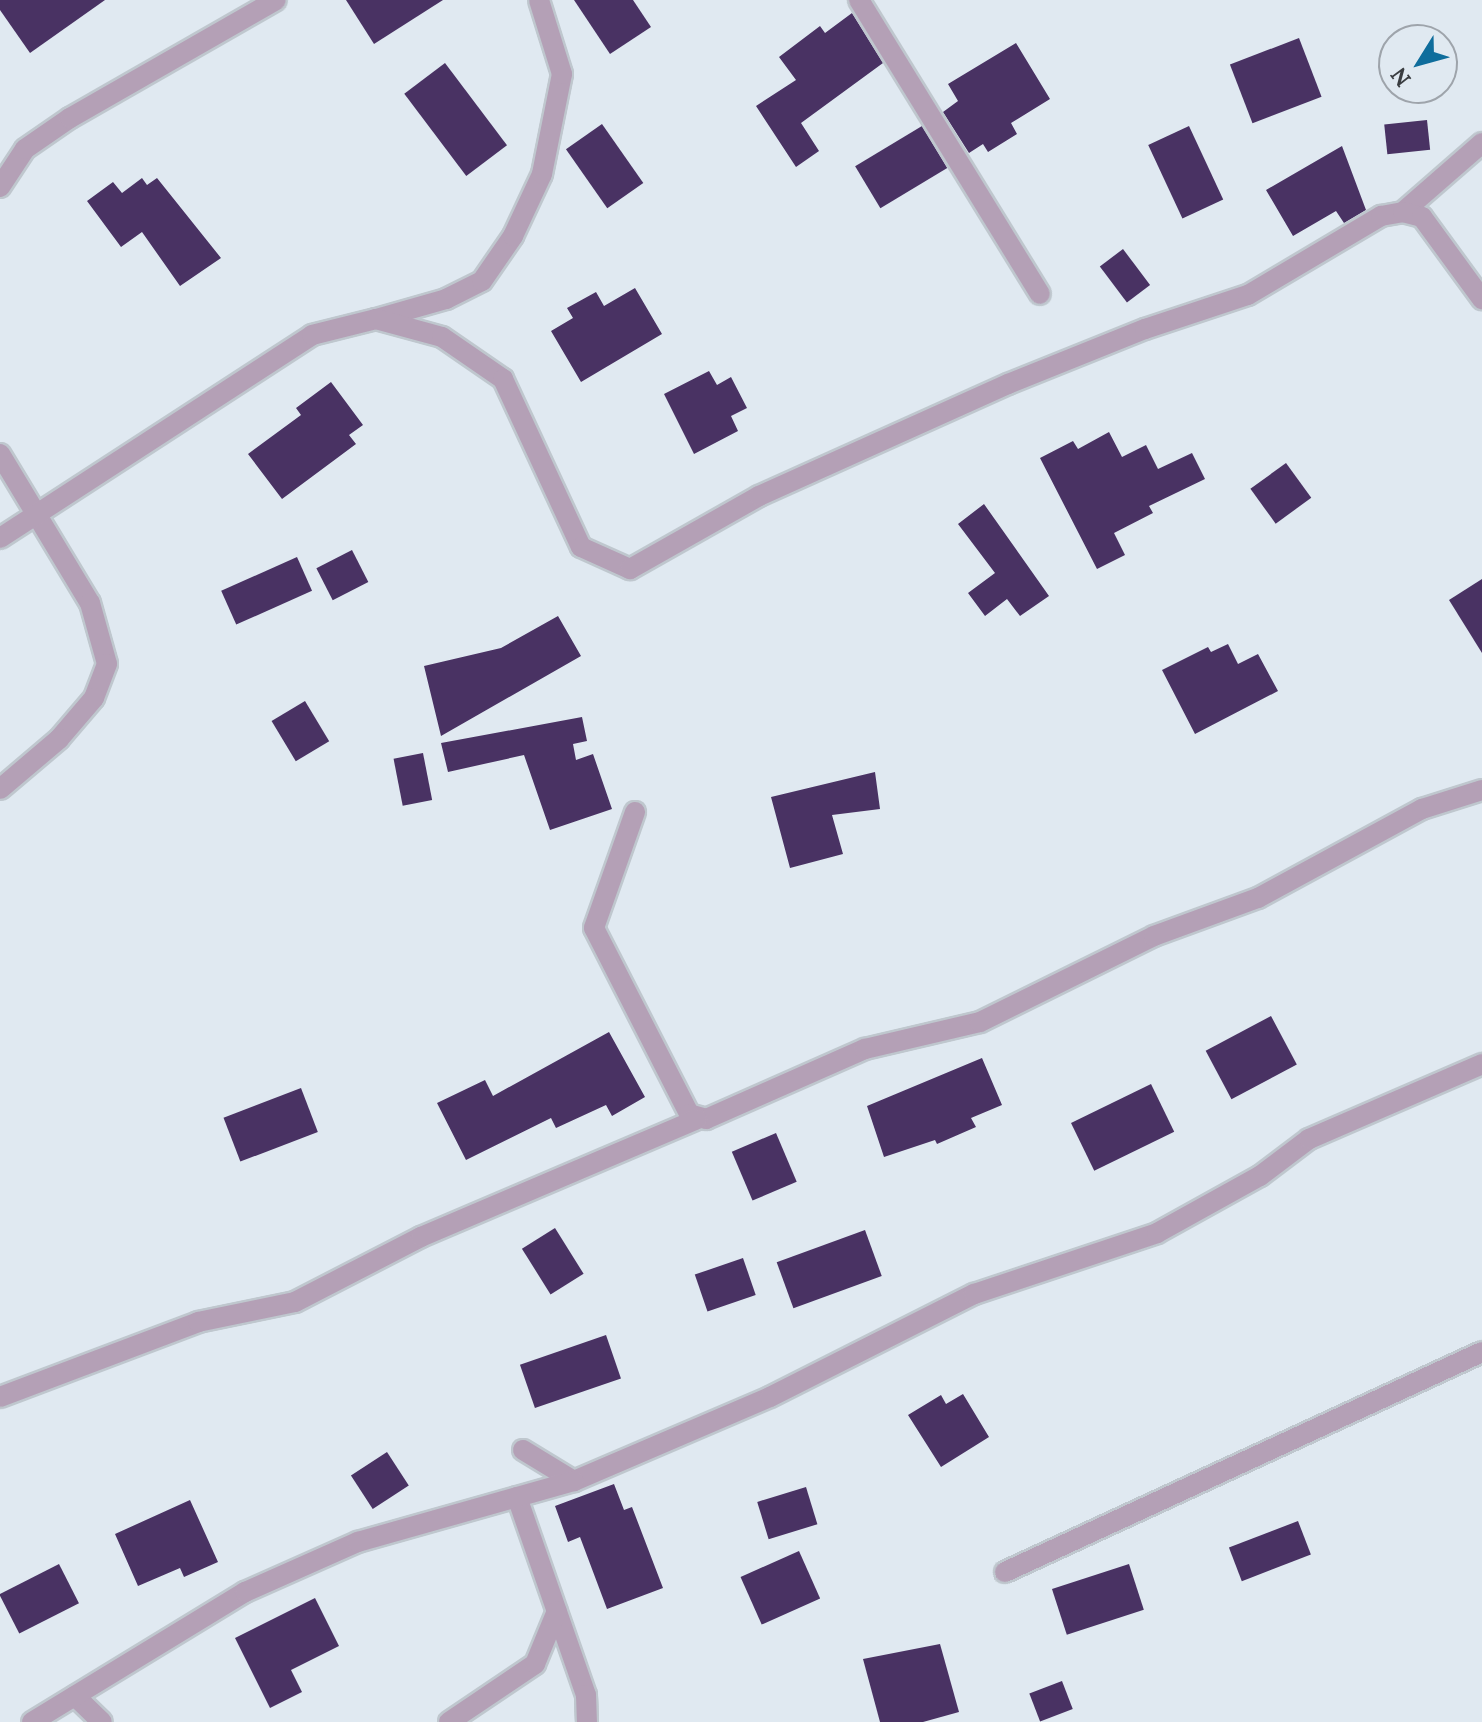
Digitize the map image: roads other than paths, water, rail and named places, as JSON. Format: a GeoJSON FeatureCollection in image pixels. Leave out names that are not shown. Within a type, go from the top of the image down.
{"type":"FeatureCollection","features":[{"type":"Feature","properties":{"kind":"street"},"geometry":{"type":"LineString","coordinates":[[0,187],[25,149],[70,118],[276,0]]}},
{"type":"Feature","properties":{"kind":"street"},"geometry":{"type":"LineString","coordinates":[[0,538],[312,335],[446,299],[482,281],[513,236],[542,174],[562,74],[539,0]]}},
{"type":"Feature","properties":{"kind":"street"},"geometry":{"type":"LineString","coordinates":[[859,0],[1040,294]]}},
{"type":"Feature","properties":{"kind":"street"},"geometry":{"type":"LineString","coordinates":[[1403,212],[1482,143]]}},
{"type":"Feature","properties":{"kind":"street"},"geometry":{"type":"LineString","coordinates":[[354,324],[376,319],[442,337],[503,379],[581,547],[630,569],[759,496],[1022,379],[1145,329],[1248,295],[1381,216],[1403,212],[1422,217],[1482,299]]}},
{"type":"Feature","properties":{"kind":"street"},"geometry":{"type":"LineString","coordinates":[[0,454],[25,501],[39,515],[90,603],[107,664],[94,698],[59,739],[0,789]]}},
{"type":"Feature","properties":{"kind":"street"},"geometry":{"type":"LineString","coordinates":[[0,1397],[198,1322],[295,1302],[421,1237],[865,1049],[980,1022],[1154,936],[1258,898],[1422,809],[1482,790]]}},
{"type":"Feature","properties":{"kind":"street"},"geometry":{"type":"LineString","coordinates":[[635,812],[594,928],[689,1114],[697,1119]]}},
{"type":"Feature","properties":{"kind":"street"},"geometry":{"type":"LineString","coordinates":[[32,1722],[259,1586],[358,1542],[574,1481],[770,1397],[974,1294],[1157,1233],[1260,1176],[1309,1139],[1482,1064]]}},
{"type":"Feature","properties":{"kind":"street"},"geometry":{"type":"LineString","coordinates":[[1005,1572],[1482,1352]]}},
{"type":"Feature","properties":{"kind":"street"},"geometry":{"type":"LineString","coordinates":[[523,1450],[574,1481]]}},
{"type":"Feature","properties":{"kind":"street"},"geometry":{"type":"LineString","coordinates":[[517,1497],[586,1695],[587,1722]]}},
{"type":"Feature","properties":{"kind":"street"},"geometry":{"type":"LineString","coordinates":[[449,1722],[535,1664],[557,1611]]}},
{"type":"Feature","properties":{"kind":"street"},"geometry":{"type":"LineString","coordinates":[[75,1696],[102,1722]]}}]}
